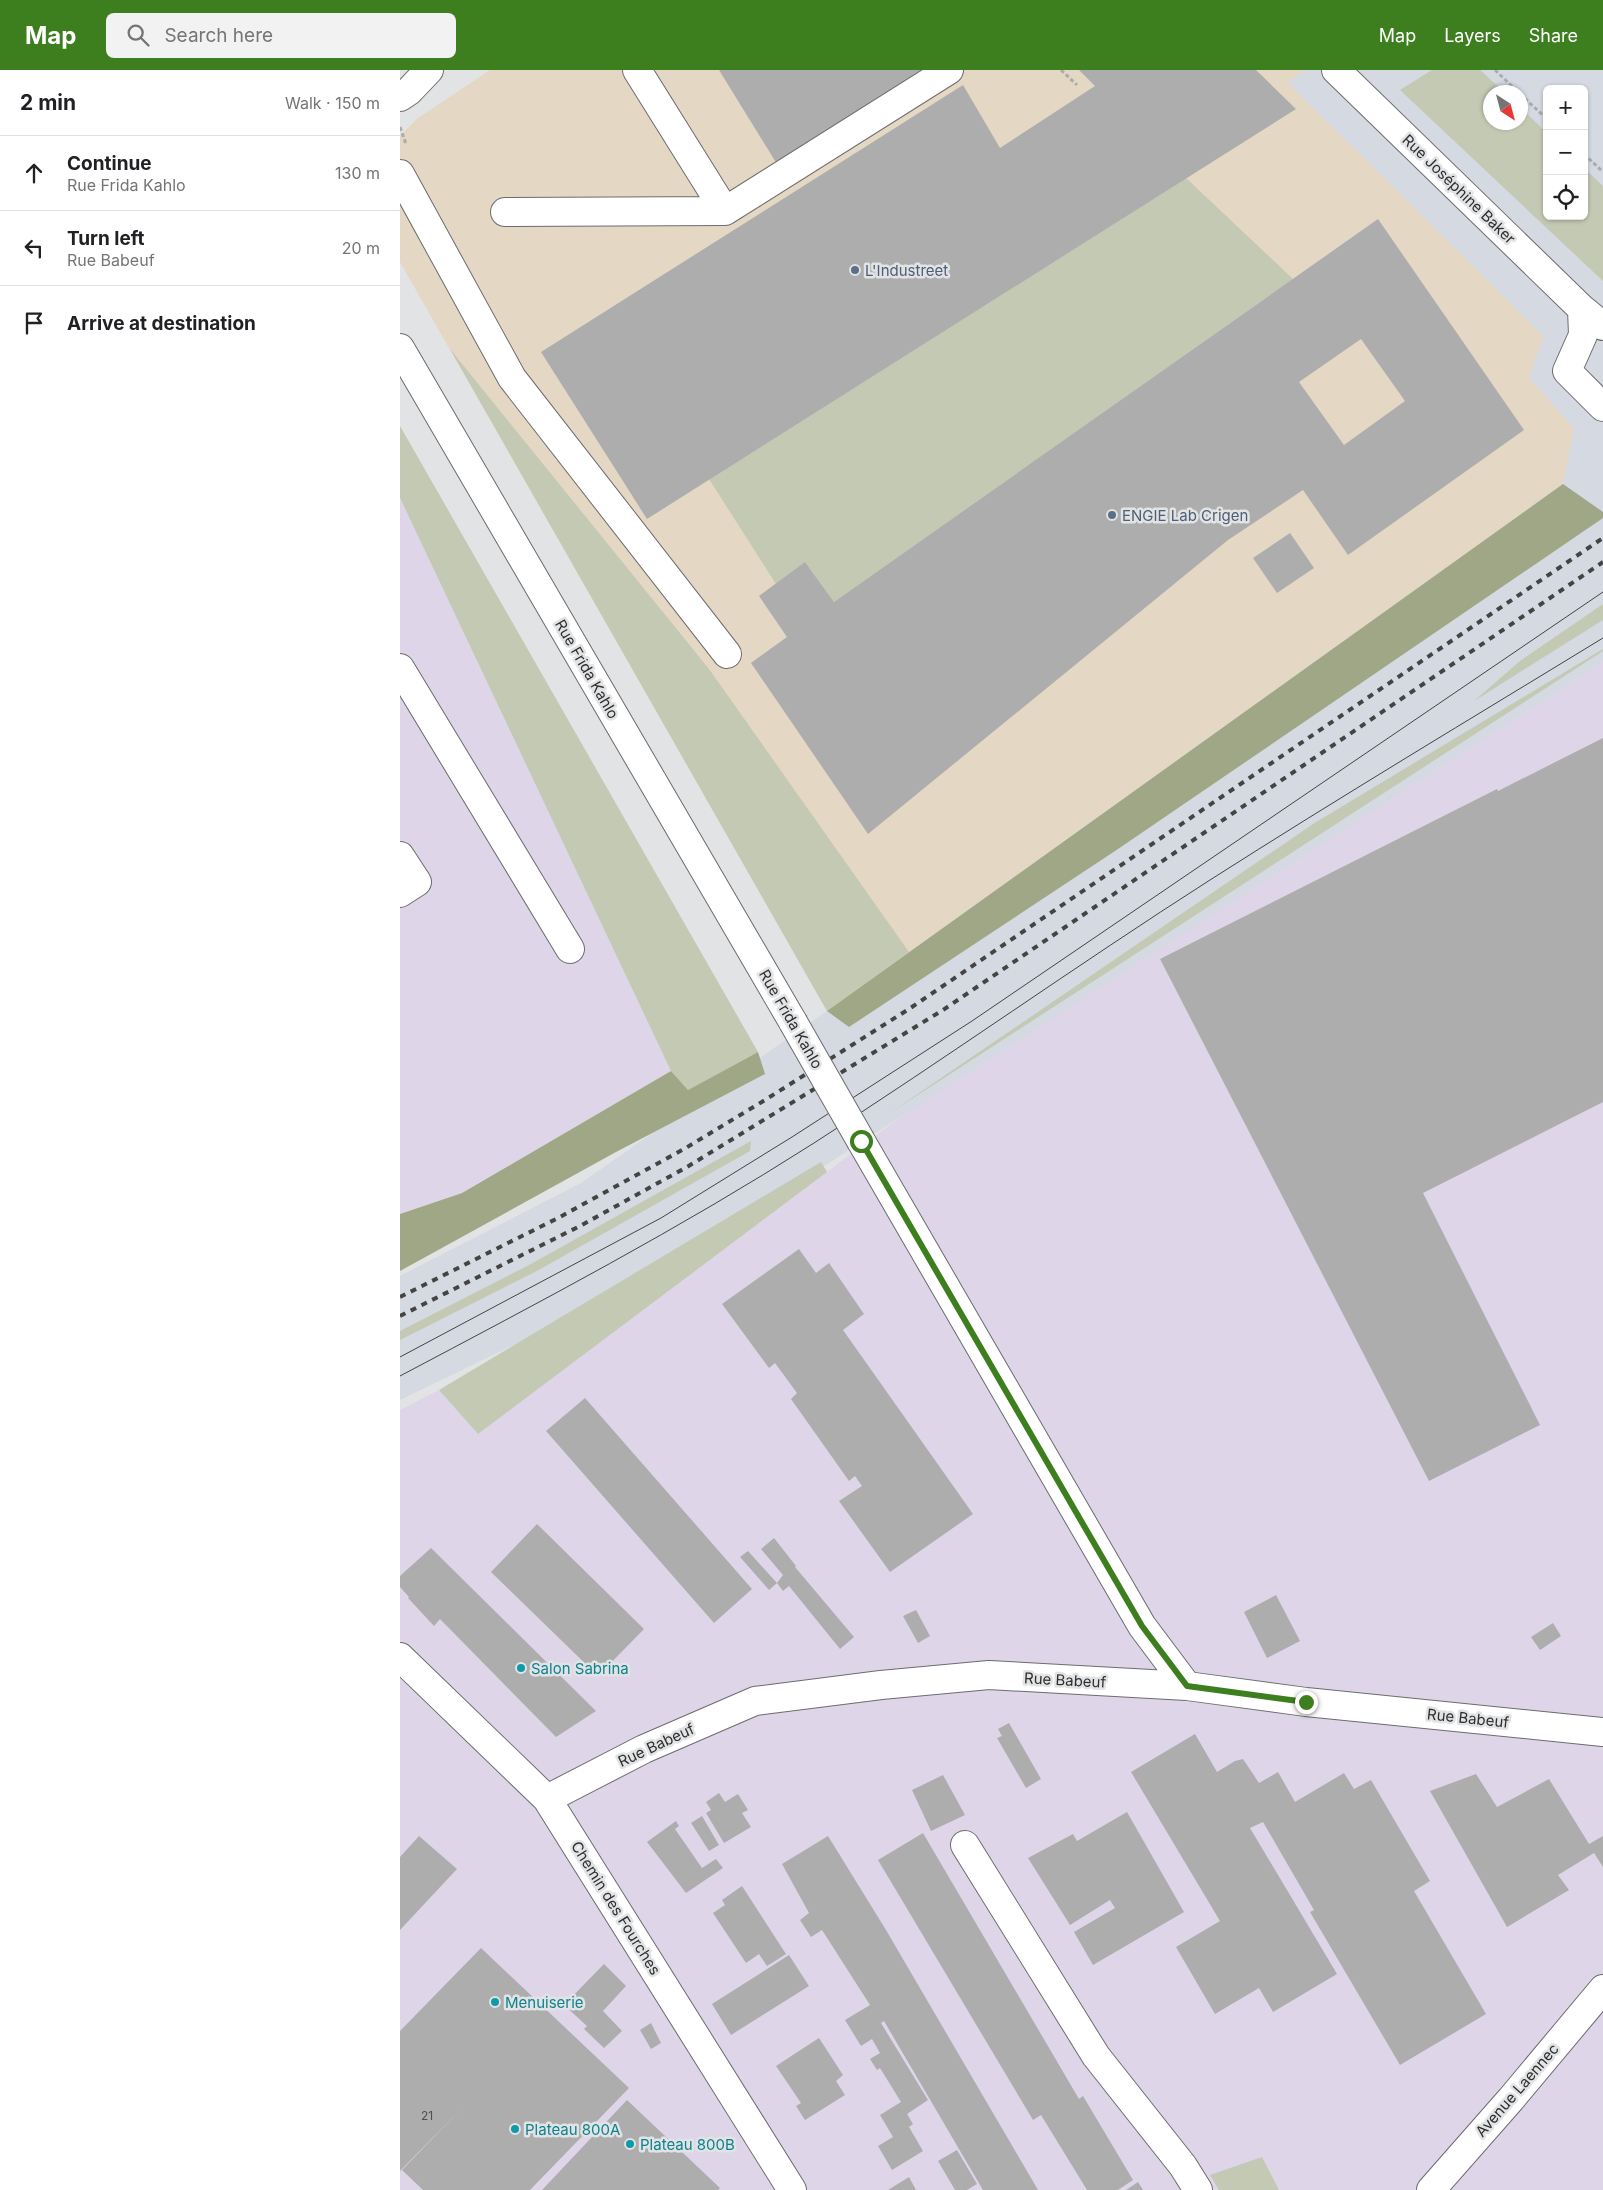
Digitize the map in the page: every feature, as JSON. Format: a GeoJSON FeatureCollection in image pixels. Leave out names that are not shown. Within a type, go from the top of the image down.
{"type":"FeatureCollection","features":[{"type":"Feature","properties":{"kind":"street"},"geometry":{"type":"LineString","coordinates":[[400,97],[409,91],[429,70]]}},
{"type":"Feature","properties":{"kind":"street"},"geometry":{"type":"LineString","coordinates":[[637,70],[725,211]]}},
{"type":"Feature","properties":{"kind":"street"},"geometry":{"type":"LineString","coordinates":[[505,212],[725,211],[949,70]]}},
{"type":"Feature","properties":{"kind":"street","name":"Rue Joséphine Baker"},"geometry":{"type":"LineString","coordinates":[[1336,70],[1582,309],[1603,326]]}},
{"type":"Feature","properties":{"kind":"street"},"geometry":{"type":"LineString","coordinates":[[400,174],[512,378],[727,654]]}},
{"type":"Feature","properties":{"kind":"street"},"geometry":{"type":"LineString","coordinates":[[1582,309],[1583,335],[1567,370],[1603,407]]}},
{"type":"Feature","properties":{"kind":"street","name":"Rue Frida Kahlo"},"geometry":{"type":"LineString","coordinates":[[400,348],[1142,1626],[1187,1686]]}},
{"type":"Feature","properties":{"kind":"street"},"geometry":{"type":"LineString","coordinates":[[400,668],[570,949]]}},
{"type":"Feature","properties":{"kind":"street"},"geometry":{"type":"LineString","coordinates":[[400,856],[417,882],[400,893]]}},
{"type":"Feature","properties":{"kind":"street","name":"Chemin des Fourches"},"geometry":{"type":"LineString","coordinates":[[400,1657],[547,1799],[792,2190]]}},
{"type":"Feature","properties":{"kind":"street","name":"Rue Babeuf"},"geometry":{"type":"LineString","coordinates":[[547,1799],[644,1749],[755,1701],[881,1685],[989,1675],[1187,1686],[1306,1702],[1603,1732]]}},
{"type":"Feature","properties":{"kind":"street"},"geometry":{"type":"LineString","coordinates":[[965,1845],[1096,2056],[1183,2166],[1198,2190]]}},
{"type":"Feature","properties":{"kind":"street","name":"Avenue Laennec"},"geometry":{"type":"LineString","coordinates":[[1431,2190],[1511,2100],[1603,1989]]}},
{"type":"Feature","properties":{"kind":"path"},"geometry":{"type":"LineString","coordinates":[[1061,70],[1077,85]]}},
{"type":"Feature","properties":{"kind":"path"},"geometry":{"type":"LineString","coordinates":[[1494,70],[1511,85]]}},
{"type":"Feature","properties":{"kind":"path"},"geometry":{"type":"LineString","coordinates":[[1528,101],[1543,115]]}},
{"type":"Feature","properties":{"kind":"path"},"geometry":{"type":"LineString","coordinates":[[1588,158],[1603,172]]}},
{"type":"Feature","properties":{"kind":"shaded area"},"geometry":{"type":"Polygon","coordinates":[[[490,70],[1305,70],[1288,83],[1544,336],[1529,378],[1574,428],[1563,484],[827,1011],[400,262],[400,136],[418,118],[490,70]]]}},
{"type":"Feature","properties":{"kind":"shaded area"},"geometry":{"type":"Polygon","coordinates":[[[1305,70],[1603,70],[1603,662],[806,1178],[555,1325],[400,1400],[400,1276],[581,1183],[827,1011],[1563,484],[1574,428],[1529,378],[1544,336],[1288,83],[1305,70]]]}},
{"type":"Feature","properties":{"kind":"shaded area"},"geometry":{"type":"Polygon","coordinates":[[[400,498],[671,1071],[461,1193],[400,1214],[400,498]]]}},
{"type":"Feature","properties":{"kind":"shaded area"},"geometry":{"type":"Polygon","coordinates":[[[1603,662],[1603,2190],[400,2190],[400,1410],[439,1390],[478,1434],[919,1103],[1603,662]]]}},
{"type":"Feature","properties":{"kind":"green space"},"geometry":{"type":"Polygon","coordinates":[[[1432,70],[1480,70],[1496,85],[1483,85],[1483,130],[1528,130],[1528,115],[1543,129],[1543,220],[1588,220],[1588,172],[1603,186],[1603,281],[1400,90],[1432,70]]]}},
{"type":"Feature","properties":{"kind":"green space"},"geometry":{"type":"Polygon","coordinates":[[[1186,178],[1293,279],[834,602],[805,562],[776,584],[709,479],[1186,178]]]}},
{"type":"Feature","properties":{"kind":"green space"},"geometry":{"type":"Polygon","coordinates":[[[450,349],[709,669],[909,952],[827,1011],[450,349]]]}},
{"type":"Feature","properties":{"kind":"green space"},"geometry":{"type":"Polygon","coordinates":[[[400,426],[758,1052],[688,1090],[671,1071],[400,498],[400,426]]]}},
{"type":"Feature","properties":{"kind":"green space"},"geometry":{"type":"Polygon","coordinates":[[[1563,484],[1603,512],[1603,518],[1118,849],[849,1027],[827,1011],[1563,484]]]}},
{"type":"Feature","properties":{"kind":"green space"},"geometry":{"type":"Polygon","coordinates":[[[1603,604],[1603,620],[1474,701],[1520,661],[1603,604]]]}},
{"type":"Feature","properties":{"kind":"green space"},"geometry":{"type":"Polygon","coordinates":[[[1603,649],[1603,651],[890,1113],[1313,824],[1603,649]]]}},
{"type":"Feature","properties":{"kind":"green space"},"geometry":{"type":"Polygon","coordinates":[[[758,1052],[765,1074],[616,1152],[400,1271],[400,1214],[462,1193],[671,1071],[688,1090],[758,1052]]]}},
{"type":"Feature","properties":{"kind":"green space"},"geometry":{"type":"Polygon","coordinates":[[[751,1141],[750,1151],[535,1272],[400,1340],[400,1331],[531,1264],[751,1141]]]}},
{"type":"Feature","properties":{"kind":"green space"},"geometry":{"type":"Polygon","coordinates":[[[821,1162],[827,1172],[478,1434],[439,1390],[821,1162]]]}},
{"type":"Feature","properties":{"kind":"green space"},"geometry":{"type":"Polygon","coordinates":[[[1262,2157],[1279,2190],[1219,2190],[1210,2175],[1262,2157]]]}},
{"type":"Feature","properties":{"kind":"building"},"geometry":{"type":"Polygon","coordinates":[[[719,70],[927,70],[777,164],[719,70]]]}},
{"type":"Feature","properties":{"kind":"building","name":"L'Industreet"},"geometry":{"type":"Polygon","coordinates":[[[1079,70],[1256,70],[1296,109],[647,519],[541,352],[963,85],[1000,148],[1095,86],[1079,70]]]}},
{"type":"Feature","properties":{"kind":"building","name":"ENGIE Lab Crigen"},"geometry":{"type":"Polygon","coordinates":[[[1378,219],[1524,430],[1348,555],[1303,490],[1228,540],[868,834],[751,663],[787,637],[759,596],[805,562],[834,602],[1378,219]],[[1361,339],[1299,382],[1344,445],[1405,401],[1361,339]]]}},
{"type":"Feature","properties":{"kind":"building"},"geometry":{"type":"Polygon","coordinates":[[[1290,533],[1314,568],[1277,593],[1253,558],[1290,533]]]}},
{"type":"Feature","properties":{"kind":"building"},"geometry":{"type":"Polygon","coordinates":[[[1603,738],[1603,1102],[1423,1193],[1540,1425],[1429,1481],[1160,959],[1497,789],[1498,791],[1603,738]]]}},
{"type":"Feature","properties":{"kind":"building"},"geometry":{"type":"Polygon","coordinates":[[[799,1249],[816,1273],[829,1263],[864,1314],[843,1330],[973,1514],[890,1572],[839,1501],[862,1486],[855,1476],[849,1481],[791,1399],[797,1393],[775,1363],[769,1368],[722,1304],[799,1249]]]}},
{"type":"Feature","properties":{"kind":"building"},"geometry":{"type":"Polygon","coordinates":[[[585,1398],[752,1589],[714,1623],[546,1431],[585,1398]]]}},
{"type":"Feature","properties":{"kind":"building"},"geometry":{"type":"Polygon","coordinates":[[[537,1524],[644,1629],[598,1676],[491,1572],[537,1524]]]}},
{"type":"Feature","properties":{"kind":"building"},"geometry":{"type":"Polygon","coordinates":[[[774,1538],[795,1567],[854,1637],[840,1649],[789,1586],[783,1591],[777,1583],[783,1575],[761,1549],[774,1538]]]}},
{"type":"Feature","properties":{"kind":"building","name":"Salon Sabrina"},"geometry":{"type":"Polygon","coordinates":[[[431,1548],[596,1711],[556,1737],[440,1619],[434,1626],[400,1587],[400,1576],[431,1548]]]}},
{"type":"Feature","properties":{"kind":"building"},"geometry":{"type":"Polygon","coordinates":[[[748,1551],[777,1583],[769,1590],[740,1557],[748,1551]]]}},
{"type":"Feature","properties":{"kind":"building"},"geometry":{"type":"Polygon","coordinates":[[[1276,1595],[1300,1641],[1267,1658],[1244,1612],[1276,1595]]]}},
{"type":"Feature","properties":{"kind":"building"},"geometry":{"type":"Polygon","coordinates":[[[916,1610],[930,1636],[918,1643],[903,1616],[916,1610]]]}},
{"type":"Feature","properties":{"kind":"building"},"geometry":{"type":"Polygon","coordinates":[[[1553,1623],[1561,1636],[1540,1650],[1531,1637],[1553,1623]]]}},
{"type":"Feature","properties":{"kind":"building"},"geometry":{"type":"Polygon","coordinates":[[[1009,1723],[1041,1779],[1026,1788],[997,1738],[1002,1736],[998,1729],[1009,1723]]]}},
{"type":"Feature","properties":{"kind":"building"},"geometry":{"type":"Polygon","coordinates":[[[1195,1734],[1217,1772],[1235,1761],[1243,1759],[1259,1783],[1278,1772],[1295,1802],[1344,1773],[1354,1789],[1371,1780],[1430,1881],[1414,1891],[1486,2014],[1400,2065],[1310,1912],[1314,1910],[1263,1822],[1250,1828],[1337,1974],[1273,2012],[1259,1988],[1215,2014],[1176,1947],[1220,1921],[1131,1772],[1195,1734]]]}},
{"type":"Feature","properties":{"kind":"building"},"geometry":{"type":"Polygon","coordinates":[[[1476,1774],[1497,1807],[1549,1779],[1589,1844],[1603,1836],[1603,1867],[1594,1853],[1558,1875],[1569,1890],[1507,1927],[1430,1791],[1476,1774]]]}},
{"type":"Feature","properties":{"kind":"building"},"geometry":{"type":"Polygon","coordinates":[[[943,1775],[965,1815],[931,1831],[912,1790],[943,1775]]]}},
{"type":"Feature","properties":{"kind":"building"},"geometry":{"type":"Polygon","coordinates":[[[719,1793],[725,1802],[738,1794],[748,1810],[742,1813],[751,1827],[724,1843],[706,1813],[711,1810],[706,1802],[719,1793]]]}},
{"type":"Feature","properties":{"kind":"building"},"geometry":{"type":"Polygon","coordinates":[[[1127,1812],[1184,1912],[1093,1965],[1074,1932],[1115,1908],[1110,1900],[1070,1925],[1028,1858],[1073,1834],[1077,1841],[1127,1812]]]}},
{"type":"Feature","properties":{"kind":"building"},"geometry":{"type":"Polygon","coordinates":[[[702,1816],[719,1845],[709,1851],[691,1823],[702,1816]]]}},
{"type":"Feature","properties":{"kind":"building"},"geometry":{"type":"Polygon","coordinates":[[[676,1821],[679,1826],[675,1829],[702,1868],[716,1859],[723,1868],[686,1893],[647,1842],[676,1821]]]}},
{"type":"Feature","properties":{"kind":"building"},"geometry":{"type":"Polygon","coordinates":[[[923,1833],[1079,2099],[1083,2096],[1133,2180],[1118,2190],[1087,2190],[1041,2115],[1033,2120],[878,1860],[923,1833]]]}},
{"type":"Feature","properties":{"kind":"building"},"geometry":{"type":"Polygon","coordinates":[[[419,1836],[457,1869],[400,1930],[400,1857],[419,1836]]]}},
{"type":"Feature","properties":{"kind":"building"},"geometry":{"type":"Polygon","coordinates":[[[828,1836],[886,1930],[1038,2190],[983,2190],[884,2021],[881,2023],[928,2100],[907,2114],[913,2124],[909,2127],[923,2151],[892,2170],[878,2146],[893,2137],[880,2115],[901,2102],[880,2068],[877,2070],[870,2059],[880,2053],[872,2039],[861,2046],[845,2020],[870,2005],[822,1930],[811,1937],[800,1920],[809,1913],[782,1864],[828,1836]]]}},
{"type":"Feature","properties":{"kind":"building"},"geometry":{"type":"Polygon","coordinates":[[[742,1886],[786,1954],[767,1966],[759,1954],[746,1963],[713,1913],[725,1905],[722,1900],[742,1886]]]}},
{"type":"Feature","properties":{"kind":"building"},"geometry":{"type":"Polygon","coordinates":[[[481,1948],[629,2088],[530,2190],[423,2190],[402,2170],[462,2108],[400,2171],[400,2031],[481,1948]]]}},
{"type":"Feature","properties":{"kind":"building"},"geometry":{"type":"Polygon","coordinates":[[[789,1955],[809,1986],[731,2035],[712,2004],[789,1955]]]}},
{"type":"Feature","properties":{"kind":"building"},"geometry":{"type":"Polygon","coordinates":[[[604,1964],[626,1986],[603,2011],[622,2031],[604,2048],[584,2029],[587,2026],[564,2005],[604,1964]]]}},
{"type":"Feature","properties":{"kind":"building"},"geometry":{"type":"Polygon","coordinates":[[[651,2023],[661,2043],[651,2049],[640,2030],[651,2023]]]}},
{"type":"Feature","properties":{"kind":"building"},"geometry":{"type":"Polygon","coordinates":[[[819,2038],[843,2075],[836,2081],[845,2095],[805,2120],[796,2106],[801,2103],[776,2066],[819,2038]]]}},
{"type":"Feature","properties":{"kind":"building","name":"Plateau 800B"},"geometry":{"type":"Polygon","coordinates":[[[627,2100],[720,2188],[718,2190],[542,2190],[627,2100]]]}},
{"type":"Feature","properties":{"kind":"building"},"geometry":{"type":"Polygon","coordinates":[[[957,2150],[977,2184],[967,2190],[955,2190],[938,2161],[957,2150]]]}},
{"type":"Feature","properties":{"kind":"building"},"geometry":{"type":"Polygon","coordinates":[[[909,2177],[916,2190],[888,2190],[909,2177]]]}},
{"type":"Feature","properties":{"kind":"building"},"geometry":{"type":"Polygon","coordinates":[[[1138,2182],[1143,2190],[1126,2190],[1138,2182]]]}},
{"type":"Feature","properties":{"kind":"tram line"},"geometry":{"type":"LineString","coordinates":[[400,1357],[661,1218],[792,1137],[972,1021],[1603,592]]}},
{"type":"Feature","properties":{"kind":"tram line"},"geometry":{"type":"LineString","coordinates":[[400,1376],[610,1264],[764,1174],[814,1143],[1210,880],[1603,638]]}},
{"type":"Feature","properties":{"kind":"railway"},"geometry":{"type":"LineString","coordinates":[[400,1297],[558,1218],[684,1149],[765,1100],[909,1009],[1603,538]]}},
{"type":"Feature","properties":{"kind":"railway"},"geometry":{"type":"LineString","coordinates":[[400,1316],[580,1226],[687,1167],[943,1010],[1603,562]]}},
{"type":"Feature","properties":{"kind":"place","name":"L'Industreet"},"geometry":{"type":"Point","coordinates":[855,270]}},
{"type":"Feature","properties":{"kind":"place","name":"ENGIE Lab Crigen"},"geometry":{"type":"Point","coordinates":[1112,515]}},
{"type":"Feature","properties":{"kind":"place","name":"Salon Sabrina"},"geometry":{"type":"Point","coordinates":[521,1668]}},
{"type":"Feature","properties":{"kind":"place","name":"Menuiserie"},"geometry":{"type":"Point","coordinates":[495,2002]}},
{"type":"Feature","properties":{"kind":"place","name":"Plateau 800A"},"geometry":{"type":"Point","coordinates":[515,2129]}},
{"type":"Feature","properties":{"kind":"place","name":"Plateau 800B"},"geometry":{"type":"Point","coordinates":[630,2144]}},
{"type":"Feature","properties":{"kind":"route"},"geometry":{"type":"LineString","coordinates":[[861,1141],[1142,1626],[1187,1686],[1306,1702]]}}]}
